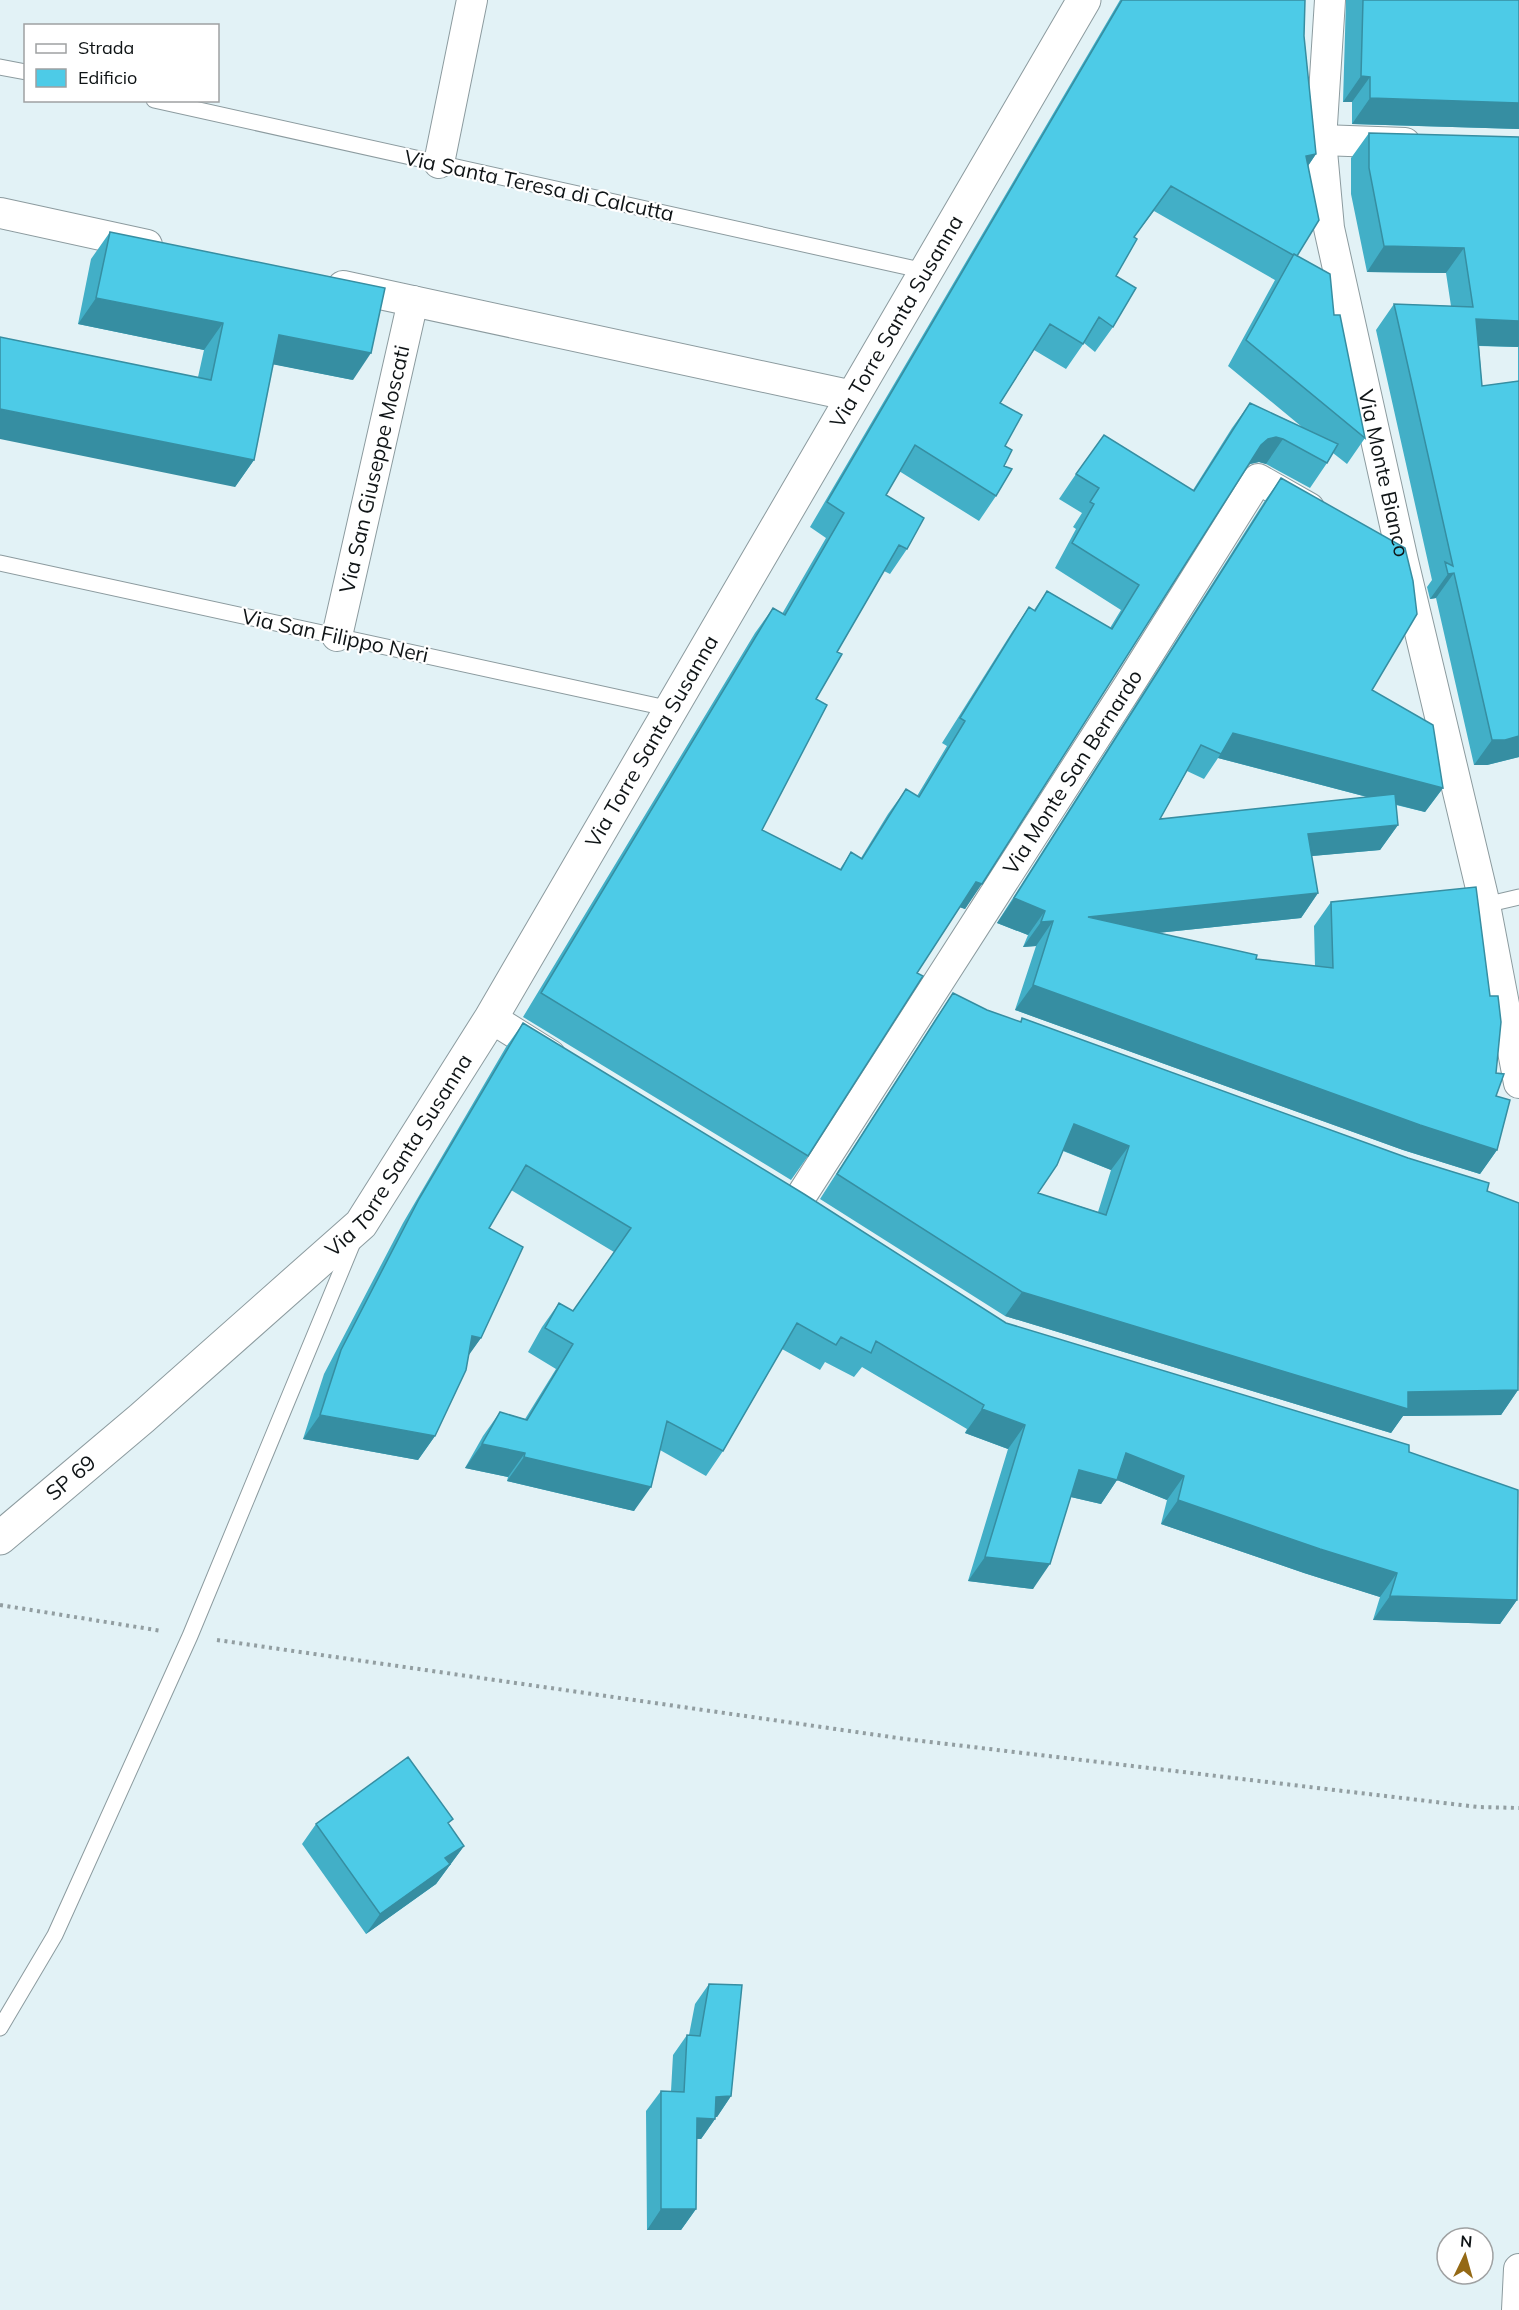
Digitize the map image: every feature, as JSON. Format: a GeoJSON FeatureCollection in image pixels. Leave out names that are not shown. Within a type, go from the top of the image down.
{"type":"FeatureCollection","features":[{"type":"Feature","properties":{"kind":"main road","name":"Via Torre Santa Susanna"},"geometry":{"type":"LineString","coordinates":[[142,1418],[361,1224],[491,1018],[1084,0]]}},
{"type":"Feature","properties":{"kind":"main road","name":"SP 69"},"geometry":{"type":"LineString","coordinates":[[0,1538],[142,1418]]}},
{"type":"Feature","properties":{"kind":"street"},"geometry":{"type":"LineString","coordinates":[[439,164],[472,0]]}},
{"type":"Feature","properties":{"kind":"street","name":"Via Monte Bianco"},"geometry":{"type":"LineString","coordinates":[[1330,0],[1321,141],[1329,228],[1403,561],[1485,905],[1519,1083]]}},
{"type":"Feature","properties":{"kind":"street"},"geometry":{"type":"LineString","coordinates":[[1321,141],[1437,144]]}},
{"type":"Feature","properties":{"kind":"street"},"geometry":{"type":"LineString","coordinates":[[0,213],[172,250]]}},
{"type":"Feature","properties":{"kind":"street"},"geometry":{"type":"LineString","coordinates":[[321,282],[853,396]]}},
{"type":"Feature","properties":{"kind":"street","name":"Via San Giuseppe Moscati"},"geometry":{"type":"LineString","coordinates":[[337,636],[413,301]]}},
{"type":"Feature","properties":{"kind":"street","name":"Via Monte San Bernardo"},"geometry":{"type":"LineString","coordinates":[[796,1204],[940,1001],[1258,479],[1331,520]]}},
{"type":"Feature","properties":{"kind":"street"},"geometry":{"type":"LineString","coordinates":[[1372,543],[1403,561]]}},
{"type":"Feature","properties":{"kind":"street"},"geometry":{"type":"LineString","coordinates":[[491,1018],[572,1068]]}},
{"type":"Feature","properties":{"kind":"street"},"geometry":{"type":"LineString","coordinates":[[1517,2310],[1519,2269]]}},
{"type":"Feature","properties":{"kind":"lane"},"geometry":{"type":"LineString","coordinates":[[0,66],[24,72]]}},
{"type":"Feature","properties":{"kind":"lane","name":"Via Santa Teresa di Calcutta"},"geometry":{"type":"LineString","coordinates":[[163,102],[925,271]]}},
{"type":"Feature","properties":{"kind":"lane","name":"Via San Filippo Neri"},"geometry":{"type":"LineString","coordinates":[[0,563],[671,709]]}},
{"type":"Feature","properties":{"kind":"lane"},"geometry":{"type":"LineString","coordinates":[[1485,905],[1519,897]]}},
{"type":"Feature","properties":{"kind":"lane"},"geometry":{"type":"LineString","coordinates":[[0,2028],[55,1935],[190,1636],[361,1224]]}},
{"type":"Feature","properties":{"kind":"path"},"geometry":{"type":"LineString","coordinates":[[0,1605],[190,1636],[904,1739],[1478,1807],[1519,1808]]}},
{"type":"Feature","properties":{"kind":"building"},"geometry":{"type":"Polygon","coordinates":[[[1122,0],[1305,0],[1304,36],[1316,154],[1306,156],[1319,220],[1297,256],[1171,186],[1134,237],[1137,239],[1116,276],[1136,288],[1113,327],[1099,317],[1083,344],[1050,324],[1000,403],[1022,415],[1005,446],[1012,450],[1004,466],[1012,469],[996,496],[915,445],[886,495],[924,518],[907,549],[899,545],[837,652],[842,654],[816,699],[827,705],[762,830],[841,870],[851,852],[862,859],[906,789],[919,797],[965,721],[960,718],[1029,607],[1035,611],[1047,591],[1112,629],[1139,585],[1072,543],[1094,504],[1090,502],[1099,488],[1076,474],[1104,435],[1194,491],[1250,403],[1338,444],[1327,463],[1276,437],[1268,439],[1261,445],[982,884],[976,882],[917,973],[923,976],[808,1156],[541,993],[773,608],[785,615],[844,513],[827,502],[1122,0]]]}},
{"type":"Feature","properties":{"kind":"building"},"geometry":{"type":"Polygon","coordinates":[[[1363,0],[1519,0],[1519,103],[1370,98],[1370,77],[1361,76],[1363,0]]]}},
{"type":"Feature","properties":{"kind":"building"},"geometry":{"type":"Polygon","coordinates":[[[1369,133],[1519,137],[1519,321],[1476,319],[1482,386],[1519,381],[1519,736],[1505,740],[1492,740],[1454,573],[1448,574],[1445,562],[1453,566],[1394,304],[1473,307],[1464,248],[1384,246],[1369,168],[1369,133]]]}},
{"type":"Feature","properties":{"kind":"building"},"geometry":{"type":"Polygon","coordinates":[[[110,232],[385,288],[371,353],[279,335],[254,460],[0,409],[0,337],[211,380],[223,323],[96,298],[110,232]]]}},
{"type":"Feature","properties":{"kind":"building"},"geometry":{"type":"Polygon","coordinates":[[[1294,254],[1330,274],[1334,315],[1340,315],[1365,438],[1246,340],[1294,254]]]}},
{"type":"Feature","properties":{"kind":"building"},"geometry":{"type":"Polygon","coordinates":[[[1281,478],[1405,548],[1413,581],[1417,614],[1372,690],[1433,725],[1443,788],[1233,733],[1221,754],[1201,745],[1160,819],[1395,794],[1398,825],[1308,834],[1318,893],[1088,917],[1257,955],[1256,959],[1333,968],[1331,902],[1476,887],[1490,996],[1498,996],[1501,1022],[1496,1073],[1504,1074],[1496,1096],[1510,1100],[1497,1150],[1420,1125],[1033,985],[1053,921],[1041,922],[1045,911],[1014,898],[1281,478]]]}},
{"type":"Feature","properties":{"kind":"building"},"geometry":{"type":"Polygon","coordinates":[[[953,993],[987,1010],[1021,1022],[1022,1018],[1408,1158],[1489,1183],[1487,1191],[1519,1203],[1518,1390],[1408,1392],[1408,1409],[1022,1292],[837,1174],[953,993]],[[1074,1124],[1057,1165],[1038,1193],[1106,1215],[1129,1146],[1074,1124]]]}},
{"type":"Feature","properties":{"kind":"building"},"geometry":{"type":"Polygon","coordinates":[[[523,1023],[804,1194],[1006,1323],[1409,1445],[1409,1452],[1518,1490],[1517,1600],[1390,1596],[1397,1573],[1178,1500],[1184,1476],[1126,1453],[1117,1480],[1079,1470],[1050,1564],[985,1557],[1025,1425],[982,1409],[984,1405],[876,1341],[871,1353],[841,1337],[836,1345],[797,1323],[723,1451],[667,1421],[651,1487],[524,1457],[525,1453],[482,1444],[500,1412],[527,1420],[573,1344],[545,1328],[559,1303],[573,1311],[631,1228],[526,1165],[489,1228],[523,1247],[481,1338],[472,1336],[466,1370],[435,1436],[320,1415],[341,1350],[419,1199],[523,1023]]]}},
{"type":"Feature","properties":{"kind":"building"},"geometry":{"type":"Polygon","coordinates":[[[408,1757],[453,1819],[448,1823],[464,1846],[445,1858],[450,1864],[380,1914],[316,1824],[408,1757]]]}},
{"type":"Feature","properties":{"kind":"building"},"geometry":{"type":"Polygon","coordinates":[[[709,1984],[742,1985],[731,2096],[716,2097],[715,2119],[697,2118],[696,2209],[661,2209],[661,2091],[684,2092],[687,2035],[700,2036],[709,1984]]]}}]}
